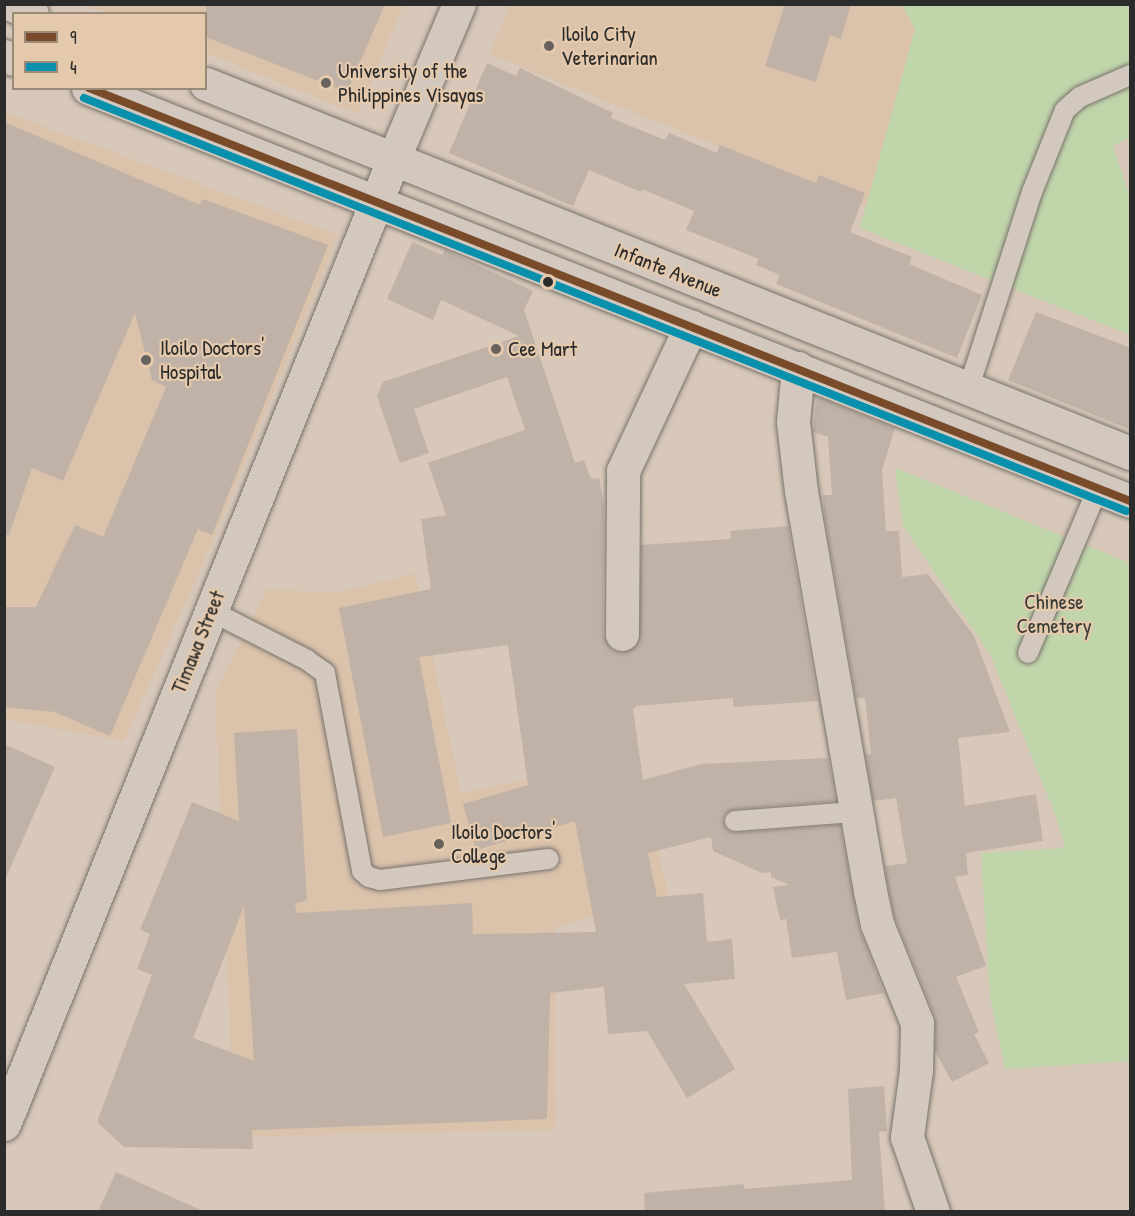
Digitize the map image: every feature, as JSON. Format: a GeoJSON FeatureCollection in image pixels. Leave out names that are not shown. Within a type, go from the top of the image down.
{"type":"FeatureCollection","features":[{"type":"Feature","properties":{"kind":"street"},"geometry":{"type":"LineString","coordinates":[[10,4],[28,12]]}},
{"type":"Feature","properties":{"kind":"street","name":"Timawa Street"},"geometry":{"type":"LineString","coordinates":[[4,1124],[376,201],[459,4]]}},
{"type":"Feature","properties":{"kind":"street"},"geometry":{"type":"LineString","coordinates":[[205,134],[214,88]]}},
{"type":"Feature","properties":{"kind":"street","name":"Infante Avenue"},"geometry":{"type":"LineString","coordinates":[[214,88],[1131,453]]}},
{"type":"Feature","properties":{"kind":"street","name":"Infante Avenue"},"geometry":{"type":"LineString","coordinates":[[93,90],[1131,501]]}},
{"type":"Feature","properties":{"kind":"street"},"geometry":{"type":"LineString","coordinates":[[622,634],[623,471],[691,326]]}},
{"type":"Feature","properties":{"kind":"street"},"geometry":{"type":"LineString","coordinates":[[798,368],[794,451],[854,812],[877,924],[916,1023],[916,1070],[907,1137],[933,1212]]}},
{"type":"Feature","properties":{"kind":"lane"},"geometry":{"type":"LineString","coordinates":[[969,387],[1032,192],[1065,110],[1080,97],[1131,75]]}},
{"type":"Feature","properties":{"kind":"lane"},"geometry":{"type":"LineString","coordinates":[[1028,653],[1098,488]]}},
{"type":"Feature","properties":{"kind":"lane"},"geometry":{"type":"LineString","coordinates":[[211,611],[307,660],[325,673],[362,871],[369,877],[380,880],[549,859]]}},
{"type":"Feature","properties":{"kind":"lane"},"geometry":{"type":"LineString","coordinates":[[735,821],[854,812]]}},
{"type":"Feature","properties":{"kind":"shaded area","name":"University of the Philippines Visayas"},"geometry":{"type":"Polygon","coordinates":[[[85,5],[404,5],[357,114],[207,53],[207,12],[105,12],[85,5]]]}},
{"type":"Feature","properties":{"kind":"shaded area"},"geometry":{"type":"Polygon","coordinates":[[[510,5],[902,5],[915,29],[867,206],[489,54],[510,5]]]}},
{"type":"Feature","properties":{"kind":"shaded area","name":"Iloilo Doctors' Hospital"},"geometry":{"type":"Polygon","coordinates":[[[4,112],[338,235],[203,564],[124,741],[5,719],[4,112]]]}},
{"type":"Feature","properties":{"kind":"shaded area","name":"Iloilo Doctors' College"},"geometry":{"type":"Polygon","coordinates":[[[415,574],[461,793],[636,757],[668,894],[555,927],[556,1129],[235,1137],[215,693],[267,590],[339,592],[415,574]]]}},
{"type":"Feature","properties":{"kind":"green space"},"geometry":{"type":"Polygon","coordinates":[[[902,5],[1130,5],[1130,137],[1113,146],[1130,197],[1130,335],[860,228],[915,29],[902,5]]]}},
{"type":"Feature","properties":{"kind":"green space","name":"Chinese Cemetery"},"geometry":{"type":"Polygon","coordinates":[[[895,468],[1130,563],[1130,1061],[1005,1069],[990,997],[981,853],[1065,848],[1054,811],[990,654],[903,526],[895,468]]]}},
{"type":"Feature","properties":{"kind":"building","name":"University of the Philippines Visayas"},"geometry":{"type":"Polygon","coordinates":[[[206,4],[385,4],[347,92],[207,37],[206,4]]]}},
{"type":"Feature","properties":{"kind":"building"},"geometry":{"type":"Polygon","coordinates":[[[785,4],[851,4],[841,39],[830,35],[816,82],[765,66],[785,4]]]}},
{"type":"Feature","properties":{"kind":"building"},"geometry":{"type":"Polygon","coordinates":[[[487,63],[516,76],[520,68],[613,113],[611,118],[665,140],[669,133],[717,153],[720,145],[816,183],[819,175],[865,193],[850,232],[912,257],[909,264],[982,295],[957,358],[776,284],[780,275],[756,265],[759,259],[686,230],[694,211],[642,189],[641,192],[589,170],[573,206],[449,153],[487,63]]]}},
{"type":"Feature","properties":{"kind":"building","name":"Iloilo Doctors' Hospital"},"geometry":{"type":"Polygon","coordinates":[[[4,122],[200,205],[203,199],[328,245],[212,535],[198,529],[110,736],[55,712],[4,707],[4,607],[36,607],[75,525],[103,537],[166,387],[152,380],[135,313],[63,481],[32,468],[9,535],[4,535],[4,122]]]}},
{"type":"Feature","properties":{"kind":"building"},"geometry":{"type":"Polygon","coordinates":[[[412,242],[442,255],[445,250],[533,291],[524,310],[575,463],[584,460],[591,479],[599,478],[604,505],[603,634],[612,650],[622,653],[638,643],[641,545],[731,539],[730,531],[788,526],[818,701],[733,707],[733,698],[637,706],[633,709],[643,780],[701,764],[828,758],[836,801],[734,809],[724,815],[723,822],[729,831],[736,833],[840,825],[859,928],[884,993],[846,1000],[837,952],[792,958],[786,919],[780,920],[773,887],[789,885],[771,877],[771,872],[762,873],[713,851],[711,837],[648,853],[657,897],[703,893],[707,942],[732,939],[735,979],[684,984],[735,1069],[687,1098],[647,1031],[608,1034],[604,987],[550,993],[547,1119],[252,1130],[253,1149],[124,1147],[97,1122],[152,975],[137,969],[150,934],[140,930],[192,802],[239,821],[234,733],[297,729],[307,900],[295,904],[297,913],[472,903],[473,934],[596,932],[575,821],[476,850],[463,804],[528,785],[508,645],[419,657],[451,823],[383,837],[339,608],[431,589],[421,519],[446,515],[428,463],[525,430],[507,377],[414,409],[429,453],[400,463],[377,396],[383,382],[519,336],[441,300],[433,320],[387,299],[412,242]],[[244,906],[193,1038],[254,1061],[244,906]]]}},
{"type":"Feature","properties":{"kind":"building"},"geometry":{"type":"Polygon","coordinates":[[[1036,312],[1131,348],[1131,430],[1008,380],[1036,312]]]}},
{"type":"Feature","properties":{"kind":"building"},"geometry":{"type":"Polygon","coordinates":[[[817,397],[895,428],[882,470],[886,531],[899,531],[902,577],[928,574],[974,636],[1010,732],[958,738],[965,806],[1036,794],[1043,841],[966,853],[968,875],[955,877],[986,966],[956,977],[979,1032],[974,1034],[989,1063],[952,1082],[935,1051],[935,1016],[895,918],[888,887],[885,866],[907,863],[896,798],[873,801],[866,755],[871,754],[865,698],[856,698],[824,512],[823,495],[832,495],[828,437],[813,432],[817,397]]]}},
{"type":"Feature","properties":{"kind":"building"},"geometry":{"type":"Polygon","coordinates":[[[4,744],[55,767],[4,882],[4,744]]]}},
{"type":"Feature","properties":{"kind":"building"},"geometry":{"type":"Polygon","coordinates":[[[884,1086],[887,1131],[879,1132],[885,1212],[645,1212],[644,1193],[744,1184],[744,1189],[852,1180],[848,1089],[884,1086]]]}},
{"type":"Feature","properties":{"kind":"building"},"geometry":{"type":"Polygon","coordinates":[[[116,1172],[205,1212],[98,1212],[116,1172]]]}},
{"type":"Feature","properties":{"kind":"transit line","name":"9"},"geometry":{"type":"LineString","coordinates":[[94,90],[1130,501]]}},
{"type":"Feature","properties":{"kind":"transit line","name":"4"},"geometry":{"type":"LineString","coordinates":[[84,98],[1126,511]]}},
{"type":"Feature","properties":{"kind":"place","name":"Iloilo City Veterinarian"},"geometry":{"type":"Point","coordinates":[549,46]}},
{"type":"Feature","properties":{"kind":"place","name":"University of the Philippines Visayas"},"geometry":{"type":"Point","coordinates":[326,83]}},
{"type":"Feature","properties":{"kind":"place","name":"Cee Mart"},"geometry":{"type":"Point","coordinates":[496,349]}},
{"type":"Feature","properties":{"kind":"place","name":"Iloilo Doctors' Hospital"},"geometry":{"type":"Point","coordinates":[146,360]}},
{"type":"Feature","properties":{"kind":"place","name":"Iloilo Doctors' College"},"geometry":{"type":"Point","coordinates":[439,844]}}]}
